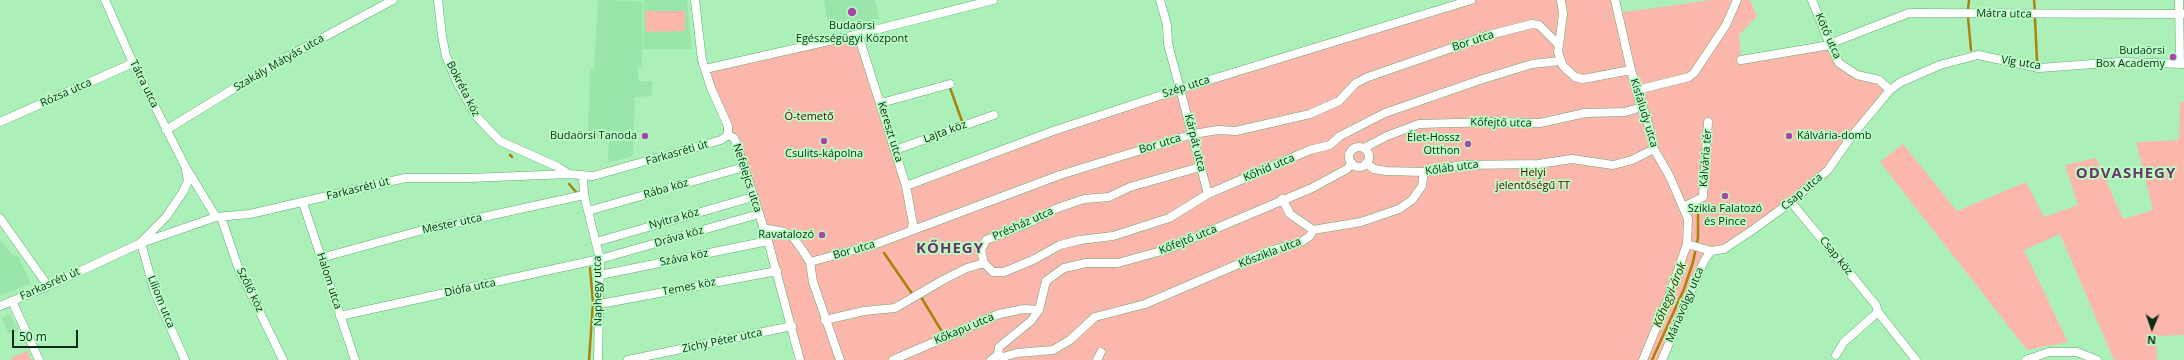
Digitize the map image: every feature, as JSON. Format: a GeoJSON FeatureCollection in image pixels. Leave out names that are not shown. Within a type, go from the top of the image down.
{"type":"FeatureCollection","features":[{"type":"Feature","properties":{"kind":"street","name":"Tátra utca"},"geometry":{"type":"LineString","coordinates":[[105,0],[133,63],[166,130],[185,166],[218,217]]}},
{"type":"Feature","properties":{"kind":"street","name":"Szakály Mátyás utca"},"geometry":{"type":"LineString","coordinates":[[166,130],[274,64],[393,0]]}},
{"type":"Feature","properties":{"kind":"street","name":"Bokréta köz"},"geometry":{"type":"LineString","coordinates":[[438,0],[446,56],[456,80],[476,116],[500,141],[558,167],[569,174]]}},
{"type":"Feature","properties":{"kind":"street","name":"Nefelejcs utca"},"geometry":{"type":"LineString","coordinates":[[695,0],[701,53],[705,69],[728,126],[728,135],[734,138],[744,167],[777,271],[800,360]]}},
{"type":"Feature","properties":{"kind":"street"},"geometry":{"type":"LineString","coordinates":[[705,69],[858,34],[993,0]]}},
{"type":"Feature","properties":{"kind":"street","name":"Kárpát utca"},"geometry":{"type":"LineString","coordinates":[[1160,0],[1167,25],[1168,44],[1208,194]]}},
{"type":"Feature","properties":{"kind":"street","name":"Szép utca"},"geometry":{"type":"LineString","coordinates":[[906,186],[1053,131],[1180,89],[1470,0]]}},
{"type":"Feature","properties":{"kind":"street"},"geometry":{"type":"LineString","coordinates":[[1561,0],[1563,14],[1558,44],[1560,61],[1571,74],[1583,79],[1631,70]]}},
{"type":"Feature","properties":{"kind":"street","name":"Kisfaludy utca"},"geometry":{"type":"LineString","coordinates":[[1615,0],[1631,70],[1642,107],[1646,115],[1654,149],[1688,219],[1690,246]]}},
{"type":"Feature","properties":{"kind":"street"},"geometry":{"type":"LineString","coordinates":[[1637,90],[1690,76],[1698,69],[1726,25],[1737,0]]}},
{"type":"Feature","properties":{"kind":"street","name":"Kötő utca"},"geometry":{"type":"LineString","coordinates":[[1812,0],[1829,45],[1839,63],[1857,75],[1879,80],[1890,90]]}},
{"type":"Feature","properties":{"kind":"street"},"geometry":{"type":"LineString","coordinates":[[2179,0],[2181,14],[2182,64]]}},
{"type":"Feature","properties":{"kind":"street","name":"Mátra utca"},"geometry":{"type":"LineString","coordinates":[[1741,60],[1829,45],[1909,13],[2181,14]]}},
{"type":"Feature","properties":{"kind":"street","name":"Bor utca"},"geometry":{"type":"LineString","coordinates":[[810,262],[876,244],[1060,175],[1193,134],[1218,130],[1236,131],[1310,114],[1339,101],[1356,82],[1489,35],[1524,26],[1539,25],[1558,44]]}},
{"type":"Feature","properties":{"kind":"street","name":"Kereszt utca"},"geometry":{"type":"LineString","coordinates":[[858,34],[896,150],[906,186],[914,224],[911,230]]}},
{"type":"Feature","properties":{"kind":"street","name":"Víg utca"},"geometry":{"type":"LineString","coordinates":[[1890,90],[1901,82],[1940,65],[1972,55],[2039,68],[2120,62],[2182,64]]}},
{"type":"Feature","properties":{"kind":"street","name":"Kőhíd utca"},"geometry":{"type":"LineString","coordinates":[[984,262],[997,273],[1016,268],[1060,245],[1080,240],[1113,236],[1169,218],[1208,194],[1310,150],[1330,145],[1340,136],[1385,113],[1483,79],[1532,64],[1560,61]]}},
{"type":"Feature","properties":{"kind":"street","name":"Rózsa utca"},"geometry":{"type":"LineString","coordinates":[[0,122],[133,63]]}},
{"type":"Feature","properties":{"kind":"street"},"geometry":{"type":"LineString","coordinates":[[881,103],[950,84]]}},
{"type":"Feature","properties":{"kind":"street","name":"Csap utca"},"geometry":{"type":"LineString","coordinates":[[1707,251],[1724,249],[1791,202],[1828,170],[1850,138],[1890,90]]}},
{"type":"Feature","properties":{"kind":"street","name":"Kőfejtő utca"},"geometry":{"type":"LineString","coordinates":[[1364,148],[1388,136],[1419,124],[1492,122],[1540,123],[1585,113],[1625,112],[1642,107]]}},
{"type":"Feature","properties":{"kind":"street","name":"Lajta köz"},"geometry":{"type":"LineString","coordinates":[[896,150],[994,115]]}},
{"type":"Feature","properties":{"kind":"street","name":"Kálvária tér"},"geometry":{"type":"LineString","coordinates":[[1683,207],[1703,197],[1708,122]]}},
{"type":"Feature","properties":{"kind":"street","name":"Farkasréti út"},"geometry":{"type":"LineString","coordinates":[[0,306],[48,286],[141,243],[218,217],[250,214],[405,178],[464,178],[569,174],[583,177],[593,176],[721,140],[728,135]]}},
{"type":"Feature","properties":{"kind":"street"},"geometry":{"type":"LineString","coordinates":[[1356,147],[1364,148],[1369,155],[1366,163],[1359,167],[1352,163],[1349,158],[1352,150],[1356,147]]}},
{"type":"Feature","properties":{"kind":"street","name":"Kőláb utca"},"geometry":{"type":"LineString","coordinates":[[1366,163],[1374,169],[1386,171],[1424,172],[1462,165],[1538,164],[1572,159],[1614,165],[1632,160],[1654,149]]}},
{"type":"Feature","properties":{"kind":"street","name":"Kőfejtő utca"},"geometry":{"type":"LineString","coordinates":[[1039,310],[1046,281],[1064,268],[1086,263],[1118,263],[1165,250],[1282,199],[1316,186],[1347,170],[1352,163]]}},
{"type":"Feature","properties":{"kind":"street","name":"Tátra utca"},"geometry":{"type":"LineString","coordinates":[[141,243],[158,226],[183,192],[188,181],[185,166]]}},
{"type":"Feature","properties":{"kind":"street","name":"Rába köz"},"geometry":{"type":"LineString","coordinates":[[588,211],[744,167]]}},
{"type":"Feature","properties":{"kind":"street","name":"Présház utca"},"geometry":{"type":"LineString","coordinates":[[984,262],[981,250],[986,240],[1033,221],[1055,209],[1084,199],[1109,197],[1130,187],[1200,168]]}},
{"type":"Feature","properties":{"kind":"street","name":"Kőszikla utca"},"geometry":{"type":"LineString","coordinates":[[998,355],[1003,357],[1017,353],[1053,350],[1070,340],[1096,317],[1146,304],[1269,250],[1301,242],[1310,236],[1313,230],[1360,222],[1405,206],[1412,200],[1422,186],[1424,172]]}},
{"type":"Feature","properties":{"kind":"street","name":"Naphegy utca"},"geometry":{"type":"LineString","coordinates":[[583,177],[584,195],[600,259],[598,360]]}},
{"type":"Feature","properties":{"kind":"street","name":"Mester utca"},"geometry":{"type":"LineString","coordinates":[[321,258],[419,231],[584,195]]}},
{"type":"Feature","properties":{"kind":"street","name":"Nyitra köz"},"geometry":{"type":"LineString","coordinates":[[596,242],[753,197]]}},
{"type":"Feature","properties":{"kind":"street"},"geometry":{"type":"LineString","coordinates":[[1282,199],[1290,214],[1313,230]]}},
{"type":"Feature","properties":{"kind":"street","name":"Halom utca"},"geometry":{"type":"LineString","coordinates":[[303,202],[355,360]]}},
{"type":"Feature","properties":{"kind":"street","name":"Csap köz"},"geometry":{"type":"LineString","coordinates":[[1791,202],[1876,305],[1878,312],[1916,360]]}},
{"type":"Feature","properties":{"kind":"street","name":"Dráva köz"},"geometry":{"type":"LineString","coordinates":[[600,259],[759,214]]}},
{"type":"Feature","properties":{"kind":"street","name":"Szőlő köz"},"geometry":{"type":"LineString","coordinates":[[218,217],[238,267],[283,360]]}},
{"type":"Feature","properties":{"kind":"street"},"geometry":{"type":"LineString","coordinates":[[0,218],[48,286]]}},
{"type":"Feature","properties":{"kind":"street"},"geometry":{"type":"LineString","coordinates":[[158,226],[163,235]]}},
{"type":"Feature","properties":{"kind":"street"},"geometry":{"type":"LineString","coordinates":[[763,228],[784,232],[793,237],[810,262],[813,282],[840,360]]}},
{"type":"Feature","properties":{"kind":"street","name":"Száva köz"},"geometry":{"type":"LineString","coordinates":[[600,275],[768,241]]}},
{"type":"Feature","properties":{"kind":"street","name":"Liliom utca"},"geometry":{"type":"LineString","coordinates":[[141,243],[155,294],[185,360]]}},
{"type":"Feature","properties":{"kind":"street"},"geometry":{"type":"LineString","coordinates":[[1690,246],[1707,251]]}},
{"type":"Feature","properties":{"kind":"street","name":"Máriavölgy utca"},"geometry":{"type":"LineString","coordinates":[[1642,360],[1690,246]]}},
{"type":"Feature","properties":{"kind":"street","name":"Máriavölgy utca"},"geometry":{"type":"LineString","coordinates":[[1662,360],[1707,251]]}},
{"type":"Feature","properties":{"kind":"street","name":"Diófa utca"},"geometry":{"type":"LineString","coordinates":[[340,316],[600,259]]}},
{"type":"Feature","properties":{"kind":"street"},"geometry":{"type":"LineString","coordinates":[[826,320],[864,311],[895,308],[955,274],[984,262]]}},
{"type":"Feature","properties":{"kind":"street","name":"Temes köz"},"geometry":{"type":"LineString","coordinates":[[600,304],[777,271]]}},
{"type":"Feature","properties":{"kind":"street"},"geometry":{"type":"LineString","coordinates":[[12,301],[39,360]]}},
{"type":"Feature","properties":{"kind":"street","name":"Kőkapu utca"},"geometry":{"type":"LineString","coordinates":[[893,360],[999,314],[1024,309],[1039,310]]}},
{"type":"Feature","properties":{"kind":"street"},"geometry":{"type":"LineString","coordinates":[[991,360],[998,355],[999,347],[1031,321],[1039,310]]}},
{"type":"Feature","properties":{"kind":"street"},"geometry":{"type":"LineString","coordinates":[[1836,355],[1844,342],[1878,312]]}},
{"type":"Feature","properties":{"kind":"street","name":"Zichy Péter utca"},"geometry":{"type":"LineString","coordinates":[[628,360],[792,326]]}},
{"type":"Feature","properties":{"kind":"street"},"geometry":{"type":"LineString","coordinates":[[1097,360],[1101,352]]}},
{"type":"Feature","properties":{"kind":"street"},"geometry":{"type":"LineString","coordinates":[[2026,360],[2049,352],[2077,352],[2097,360]]}},
{"type":"Feature","properties":{"kind":"shaded area"},"geometry":{"type":"Polygon","coordinates":[[[598,0],[643,1],[642,68],[638,68],[638,81],[652,81],[652,96],[635,97],[633,156],[608,163],[609,138],[588,138],[590,69],[594,68],[598,0]]]}},
{"type":"Feature","properties":{"kind":"shaded area"},"geometry":{"type":"Polygon","coordinates":[[[644,0],[687,0],[692,49],[643,49],[644,0]]]}},
{"type":"Feature","properties":{"kind":"shaded area","name":"Budaörsi Egészségügyi Központ"},"geometry":{"type":"Polygon","coordinates":[[[824,0],[875,0],[879,19],[829,30],[824,0]]]}},
{"type":"Feature","properties":{"kind":"shaded area"},"geometry":{"type":"Polygon","coordinates":[[[0,240],[14,256],[17,255],[31,283],[0,296],[0,240]]]}},
{"type":"Feature","properties":{"kind":"shaded area"},"geometry":{"type":"Polygon","coordinates":[[[10,314],[18,330],[9,334],[2,318],[10,314]]]}},
{"type":"Feature","properties":{"kind":"green space","name":"Helyi jelentőségű TT"},"geometry":{"type":"Polygon","coordinates":[[[1471,0],[1615,0],[1617,13],[1711,0],[1750,0],[1757,16],[1739,35],[1741,60],[1830,45],[1848,70],[1879,80],[1890,90],[1836,159],[1754,229],[1711,251],[1662,360],[800,360],[736,142],[705,69],[858,34],[907,186],[1023,142],[1471,0]]]}},
{"type":"Feature","properties":{"kind":"green space"},"geometry":{"type":"Polygon","coordinates":[[[645,11],[685,11],[685,31],[646,32],[645,11]]]}},
{"type":"Feature","properties":{"kind":"green space"},"geometry":{"type":"Polygon","coordinates":[[[2180,101],[2184,102],[2184,335],[2156,336],[2157,360],[2115,360],[2113,358],[2060,234],[2024,250],[2068,342],[2027,350],[1880,162],[1903,144],[1957,211],[2026,182],[2044,217],[2078,205],[2065,165],[2096,158],[2123,219],[2153,210],[2136,142],[2179,140],[2180,101]]]}},
{"type":"Feature","properties":{"kind":"green space"},"geometry":{"type":"Polygon","coordinates":[[[27,351],[31,360],[12,360],[11,358],[27,351]]]}},
{"type":"Feature","properties":{"kind":"waterway"},"geometry":{"type":"LineString","coordinates":[[1968,10],[1969,0]]}},
{"type":"Feature","properties":{"kind":"waterway"},"geometry":{"type":"LineString","coordinates":[[2034,0],[2035,11]]}},
{"type":"Feature","properties":{"kind":"waterway"},"geometry":{"type":"LineString","coordinates":[[1968,17],[1971,50]]}},
{"type":"Feature","properties":{"kind":"waterway"},"geometry":{"type":"LineString","coordinates":[[2035,19],[2037,61]]}},
{"type":"Feature","properties":{"kind":"waterway"},"geometry":{"type":"LineString","coordinates":[[949,85],[963,124]]}},
{"type":"Feature","properties":{"kind":"waterway"},"geometry":{"type":"LineString","coordinates":[[569,184],[576,192]]}},
{"type":"Feature","properties":{"kind":"waterway","name":"Kőhegyi-árok"},"geometry":{"type":"LineString","coordinates":[[1652,360],[1684,289],[1693,262],[1698,238],[1698,210]]}},
{"type":"Feature","properties":{"kind":"waterway"},"geometry":{"type":"LineString","coordinates":[[884,253],[913,295]]}},
{"type":"Feature","properties":{"kind":"waterway"},"geometry":{"type":"LineString","coordinates":[[589,360],[593,303],[590,268]]}},
{"type":"Feature","properties":{"kind":"waterway"},"geometry":{"type":"LineString","coordinates":[[921,297],[944,335]]}},
{"type":"Feature","properties":{"kind":"place","name":"Budaörsi Egészségügyi Központ"},"geometry":{"type":"Point","coordinates":[852,12]}},
{"type":"Feature","properties":{"kind":"place","name":"Budaörsi Box Academy"},"geometry":{"type":"Point","coordinates":[2173,57]}},
{"type":"Feature","properties":{"kind":"place","name":"Budaörsi Tanoda"},"geometry":{"type":"Point","coordinates":[645,136]}},
{"type":"Feature","properties":{"kind":"place","name":"Kálvária-domb"},"geometry":{"type":"Point","coordinates":[1789,136]}},
{"type":"Feature","properties":{"kind":"place","name":"Csulits-kápolna"},"geometry":{"type":"Point","coordinates":[824,141]}},
{"type":"Feature","properties":{"kind":"place","name":"Élet-Hossz Otthon"},"geometry":{"type":"Point","coordinates":[1468,144]}},
{"type":"Feature","properties":{"kind":"place","name":"Szikla Falatozó és Pince"},"geometry":{"type":"Point","coordinates":[1725,196]}},
{"type":"Feature","properties":{"kind":"place","name":"Ravatalozó"},"geometry":{"type":"Point","coordinates":[822,235]}},
{"type":"Feature","properties":{"kind":"district","name":"ODVASHEGY"},"geometry":{"type":"Point","coordinates":[2126,174]}},
{"type":"Feature","properties":{"kind":"district","name":"KŐHEGY"},"geometry":{"type":"Point","coordinates":[950,249]}},
{"type":"Feature","properties":{"kind":"park label","name":"Ó-temető"},"geometry":{"type":"Point","coordinates":[809,117]}}]}
